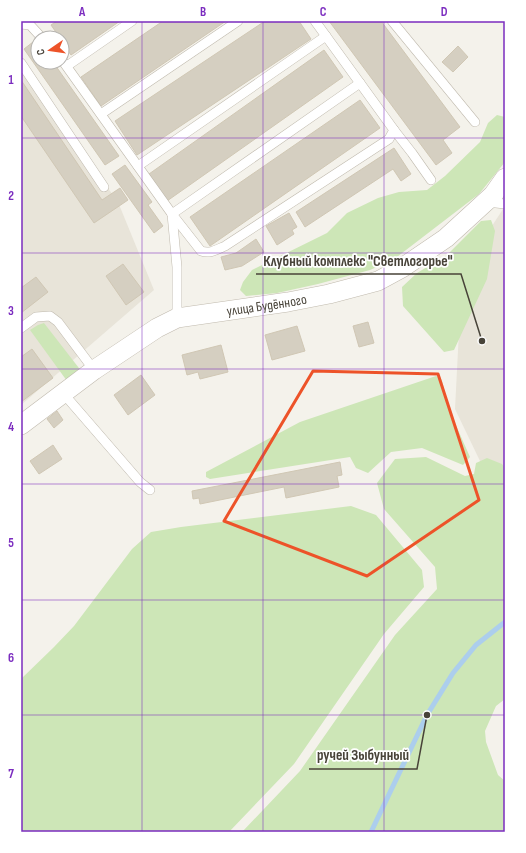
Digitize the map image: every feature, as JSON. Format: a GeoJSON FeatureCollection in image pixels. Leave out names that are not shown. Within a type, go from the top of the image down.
{"type":"FeatureCollection","features":[{"type":"Feature","properties":{"kind":"street","name":"улица Будённого"},"geometry":{"type":"LineString","coordinates":[[21,425],[94,370],[157,328],[177,318],[288,302],[328,294],[378,281],[402,268],[446,238],[493,195],[505,178]]}},
{"type":"Feature","properties":{"kind":"lane"},"geometry":{"type":"LineString","coordinates":[[70,60],[132,21]]}},
{"type":"Feature","properties":{"kind":"lane"},"geometry":{"type":"LineString","coordinates":[[101,114],[238,21]]}},
{"type":"Feature","properties":{"kind":"lane"},"geometry":{"type":"LineString","coordinates":[[316,21],[431,180]]}},
{"type":"Feature","properties":{"kind":"lane"},"geometry":{"type":"LineString","coordinates":[[392,21],[475,122]]}},
{"type":"Feature","properties":{"kind":"lane"},"geometry":{"type":"LineString","coordinates":[[138,166],[326,36]]}},
{"type":"Feature","properties":{"kind":"lane"},"geometry":{"type":"LineString","coordinates":[[21,63],[104,187]]}},
{"type":"Feature","properties":{"kind":"lane"},"geometry":{"type":"LineString","coordinates":[[70,70],[172,214],[201,251],[206,252],[214,252],[231,242],[389,139],[394,130]]}},
{"type":"Feature","properties":{"kind":"lane"},"geometry":{"type":"LineString","coordinates":[[172,214],[360,83]]}},
{"type":"Feature","properties":{"kind":"lane"},"geometry":{"type":"LineString","coordinates":[[485,201],[505,204]]}},
{"type":"Feature","properties":{"kind":"lane"},"geometry":{"type":"LineString","coordinates":[[172,214],[177,267],[177,318]]}},
{"type":"Feature","properties":{"kind":"lane"},"geometry":{"type":"LineString","coordinates":[[21,328],[36,317],[50,316],[58,322],[94,370]]}},
{"type":"Feature","properties":{"kind":"lane"},"geometry":{"type":"LineString","coordinates":[[63,393],[140,482],[150,490]]}},
{"type":"Feature","properties":{"kind":"highlighted area"},"geometry":{"type":"Polygon","coordinates":[[[313,371],[438,374],[479,500],[367,576],[224,521],[313,371]]]}},
{"type":"Feature","properties":{"kind":"shaded area"},"geometry":{"type":"Polygon","coordinates":[[[21,65],[46,103],[118,202],[154,290],[21,405],[21,65]]]}},
{"type":"Feature","properties":{"kind":"shaded area"},"geometry":{"type":"Polygon","coordinates":[[[505,206],[505,513],[455,409],[462,272],[505,206]]]}},
{"type":"Feature","properties":{"kind":"green space"},"geometry":{"type":"Polygon","coordinates":[[[497,115],[505,117],[505,162],[479,194],[393,260],[370,270],[277,293],[246,296],[240,290],[243,282],[252,270],[327,233],[347,213],[378,198],[399,192],[427,190],[445,176],[480,142],[488,123],[497,115]]]}},
{"type":"Feature","properties":{"kind":"green space"},"geometry":{"type":"Polygon","coordinates":[[[491,220],[495,231],[487,279],[454,350],[444,352],[403,306],[402,287],[417,273],[447,255],[481,221],[491,220]]]}},
{"type":"Feature","properties":{"kind":"green space"},"geometry":{"type":"Polygon","coordinates":[[[44,323],[82,372],[67,381],[30,330],[44,323]]]}},
{"type":"Feature","properties":{"kind":"green space"},"geometry":{"type":"Polygon","coordinates":[[[436,376],[440,377],[442,381],[450,412],[470,457],[463,465],[422,448],[391,452],[368,473],[356,468],[350,457],[210,479],[206,477],[206,472],[300,422],[436,376]]]}},
{"type":"Feature","properties":{"kind":"green space"},"geometry":{"type":"Polygon","coordinates":[[[426,457],[465,476],[474,474],[476,463],[487,458],[502,464],[505,468],[505,699],[496,706],[485,731],[486,742],[498,775],[505,781],[505,832],[242,832],[300,771],[395,635],[437,589],[435,567],[384,509],[377,483],[395,459],[426,457]]]}},
{"type":"Feature","properties":{"kind":"green space"},"geometry":{"type":"Polygon","coordinates":[[[351,506],[376,515],[422,570],[424,587],[384,634],[294,764],[229,832],[21,832],[21,679],[74,626],[132,549],[151,532],[351,506]]]}},
{"type":"Feature","properties":{"kind":"building"},"geometry":{"type":"Polygon","coordinates":[[[57,21],[120,21],[71,55],[70,30],[54,30],[51,25],[57,21]]]}},
{"type":"Feature","properties":{"kind":"building"},"geometry":{"type":"Polygon","coordinates":[[[163,21],[226,21],[101,106],[81,77],[163,21]]]}},
{"type":"Feature","properties":{"kind":"building"},"geometry":{"type":"Polygon","coordinates":[[[265,21],[299,21],[311,39],[137,155],[115,121],[265,21]]]}},
{"type":"Feature","properties":{"kind":"building"},"geometry":{"type":"Polygon","coordinates":[[[329,21],[381,21],[460,127],[443,140],[452,153],[436,165],[329,21]]]}},
{"type":"Feature","properties":{"kind":"building"},"geometry":{"type":"Polygon","coordinates":[[[30,44],[30,58],[24,49],[30,44]]]}},
{"type":"Feature","properties":{"kind":"building"},"geometry":{"type":"Polygon","coordinates":[[[458,46],[468,57],[453,72],[442,62],[458,46]]]}},
{"type":"Feature","properties":{"kind":"building"},"geometry":{"type":"Polygon","coordinates":[[[324,50],[343,77],[167,201],[149,174],[324,50]]]}},
{"type":"Feature","properties":{"kind":"building"},"geometry":{"type":"Polygon","coordinates":[[[39,70],[59,70],[119,156],[105,165],[39,70]]]}},
{"type":"Feature","properties":{"kind":"building"},"geometry":{"type":"Polygon","coordinates":[[[21,80],[102,200],[120,188],[128,200],[94,223],[21,116],[21,80]]]}},
{"type":"Feature","properties":{"kind":"building"},"geometry":{"type":"Polygon","coordinates":[[[360,100],[380,128],[210,246],[190,217],[360,100]]]}},
{"type":"Feature","properties":{"kind":"building"},"geometry":{"type":"Polygon","coordinates":[[[394,148],[411,174],[401,181],[393,169],[305,227],[296,212],[394,148]]]}},
{"type":"Feature","properties":{"kind":"building"},"geometry":{"type":"Polygon","coordinates":[[[125,165],[152,202],[148,205],[163,226],[154,233],[112,174],[125,165]]]}},
{"type":"Feature","properties":{"kind":"building"},"geometry":{"type":"Polygon","coordinates":[[[289,213],[297,227],[292,230],[294,234],[277,245],[266,226],[289,213]]]}},
{"type":"Feature","properties":{"kind":"building"},"geometry":{"type":"Polygon","coordinates":[[[256,239],[264,252],[242,266],[225,270],[221,257],[236,253],[256,239]]]}},
{"type":"Feature","properties":{"kind":"building"},"geometry":{"type":"Polygon","coordinates":[[[123,264],[144,292],[126,305],[106,276],[123,264]]]}},
{"type":"Feature","properties":{"kind":"building"},"geometry":{"type":"Polygon","coordinates":[[[36,277],[48,292],[21,313],[21,288],[36,277]]]}},
{"type":"Feature","properties":{"kind":"building"},"geometry":{"type":"Polygon","coordinates":[[[368,322],[374,343],[359,347],[353,326],[368,322]]]}},
{"type":"Feature","properties":{"kind":"building"},"geometry":{"type":"Polygon","coordinates":[[[297,326],[305,351],[272,360],[265,335],[297,326]]]}},
{"type":"Feature","properties":{"kind":"building"},"geometry":{"type":"Polygon","coordinates":[[[221,345],[228,372],[200,379],[198,372],[187,375],[182,355],[221,345]]]}},
{"type":"Feature","properties":{"kind":"building"},"geometry":{"type":"Polygon","coordinates":[[[32,349],[53,378],[21,402],[21,357],[32,349]]]}},
{"type":"Feature","properties":{"kind":"building"},"geometry":{"type":"Polygon","coordinates":[[[141,375],[155,395],[128,415],[114,395],[141,375]]]}},
{"type":"Feature","properties":{"kind":"building"},"geometry":{"type":"Polygon","coordinates":[[[57,411],[63,420],[54,428],[47,419],[57,411]]]}},
{"type":"Feature","properties":{"kind":"building"},"geometry":{"type":"Polygon","coordinates":[[[53,445],[62,459],[39,474],[30,461],[53,445]]]}},
{"type":"Feature","properties":{"kind":"building"},"geometry":{"type":"Polygon","coordinates":[[[340,462],[342,475],[337,476],[339,487],[286,498],[284,487],[200,504],[199,498],[193,499],[192,491],[340,462]]]}},
{"type":"Feature","properties":{"kind":"waterway"},"geometry":{"type":"LineString","coordinates":[[371,832],[427,715],[453,673],[476,645],[505,622]]}},
{"type":"Feature","properties":{"kind":"place","name":"Клубный комплекс \"Светлогорье\""},"geometry":{"type":"Point","coordinates":[482,341]}},
{"type":"Feature","properties":{"kind":"place","name":"ручей Зыбунный"},"geometry":{"type":"Point","coordinates":[427,715]}}]}
